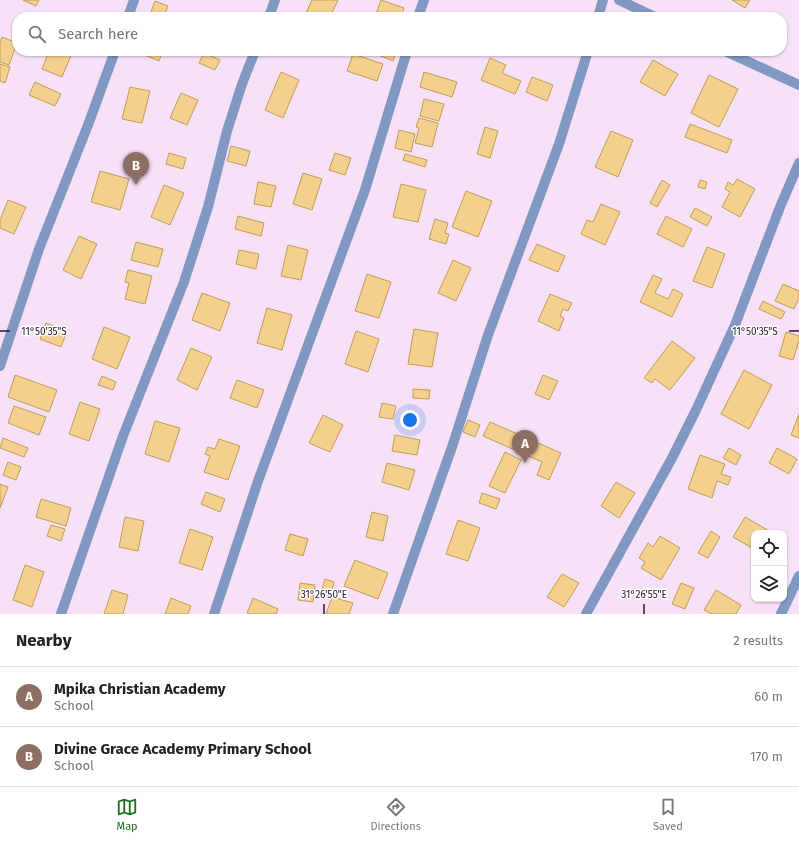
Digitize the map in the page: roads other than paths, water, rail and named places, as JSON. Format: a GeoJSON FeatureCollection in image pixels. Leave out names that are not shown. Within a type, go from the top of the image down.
{"type":"FeatureCollection","features":[{"type":"Feature","properties":{"kind":"street"},"geometry":{"type":"LineString","coordinates":[[130,12],[134,0]]}},
{"type":"Feature","properties":{"kind":"street"},"geometry":{"type":"LineString","coordinates":[[270,12],[275,0]]}},
{"type":"Feature","properties":{"kind":"street"},"geometry":{"type":"LineString","coordinates":[[420,12],[424,0]]}},
{"type":"Feature","properties":{"kind":"street"},"geometry":{"type":"LineString","coordinates":[[599,12],[603,0]]}},
{"type":"Feature","properties":{"kind":"street"},"geometry":{"type":"LineString","coordinates":[[619,0],[644,12]]}},
{"type":"Feature","properties":{"kind":"street"},"geometry":{"type":"LineString","coordinates":[[0,366],[39,249],[113,56]]}},
{"type":"Feature","properties":{"kind":"street"},"geometry":{"type":"LineString","coordinates":[[61,614],[123,436],[184,282],[208,207],[227,131],[242,84],[253,56]]}},
{"type":"Feature","properties":{"kind":"street"},"geometry":{"type":"LineString","coordinates":[[214,614],[258,480],[322,311],[365,190],[405,56]]}},
{"type":"Feature","properties":{"kind":"street"},"geometry":{"type":"LineString","coordinates":[[393,614],[453,444],[488,335],[559,144],[586,56]]}},
{"type":"Feature","properties":{"kind":"street"},"geometry":{"type":"LineString","coordinates":[[736,56],[799,85]]}},
{"type":"Feature","properties":{"kind":"street"},"geometry":{"type":"LineString","coordinates":[[586,614],[672,458],[696,410],[735,325],[780,207],[799,163]]}},
{"type":"Feature","properties":{"kind":"street"},"geometry":{"type":"LineString","coordinates":[[781,614],[799,576]]}},
{"type":"Feature","properties":{"kind":"place","name":"Divine Grace Academy Primary School"},"geometry":{"type":"Point","coordinates":[136,185]}},
{"type":"Feature","properties":{"kind":"place","name":"Mpika Christian Academy"},"geometry":{"type":"Point","coordinates":[525,463]}}]}
